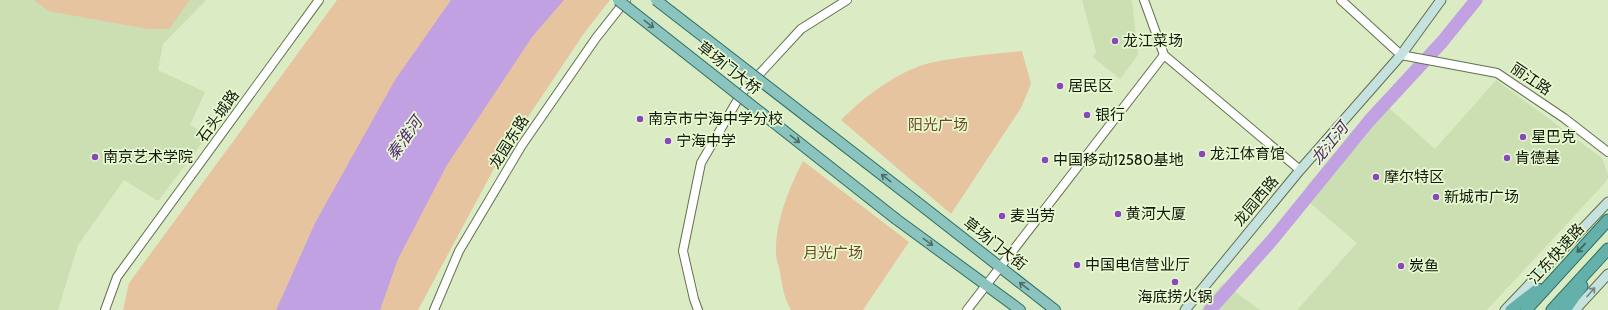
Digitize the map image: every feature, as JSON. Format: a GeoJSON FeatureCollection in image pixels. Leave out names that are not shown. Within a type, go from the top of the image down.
{"type":"FeatureCollection","features":[{"type":"Feature","properties":{"kind":"highway","name":"江东快速路"},"geometry":{"type":"LineString","coordinates":[[1526,310],[1557,274],[1608,220]]}},
{"type":"Feature","properties":{"kind":"highway"},"geometry":{"type":"LineString","coordinates":[[1552,310],[1608,248]]}},
{"type":"Feature","properties":{"kind":"highway"},"geometry":{"type":"LineString","coordinates":[[1565,310],[1596,262]]}},
{"type":"Feature","properties":{"kind":"highway"},"geometry":{"type":"LineString","coordinates":[[1511,310],[1557,274]]}},
{"type":"Feature","properties":{"kind":"main road","name":"草场门大桥"},"geometry":{"type":"LineString","coordinates":[[618,0],[896,219],[986,284]]}},
{"type":"Feature","properties":{"kind":"main road","name":"草场门大桥"},"geometry":{"type":"LineString","coordinates":[[656,0],[917,202]]}},
{"type":"Feature","properties":{"kind":"main road","name":"龙园西路"},"geometry":{"type":"LineString","coordinates":[[1185,310],[1300,170],[1401,55],[1441,0]]}},
{"type":"Feature","properties":{"kind":"main road","name":"草场门大街"},"geometry":{"type":"LineString","coordinates":[[917,202],[1055,310]]}},
{"type":"Feature","properties":{"kind":"main road"},"geometry":{"type":"LineString","coordinates":[[1505,310],[1608,202]]}},
{"type":"Feature","properties":{"kind":"main road"},"geometry":{"type":"LineString","coordinates":[[1575,310],[1608,274]]}},
{"type":"Feature","properties":{"kind":"main road"},"geometry":{"type":"LineString","coordinates":[[986,284],[1020,310]]}},
{"type":"Feature","properties":{"kind":"street","name":"石头城路"},"geometry":{"type":"LineString","coordinates":[[105,310],[117,277],[319,0]]}},
{"type":"Feature","properties":{"kind":"street","name":"龙园东路"},"geometry":{"type":"LineString","coordinates":[[434,310],[459,251],[522,145],[596,38],[626,0]]}},
{"type":"Feature","properties":{"kind":"street"},"geometry":{"type":"LineString","coordinates":[[698,310],[683,251],[701,163],[741,94],[801,29],[847,0]]}},
{"type":"Feature","properties":{"kind":"street"},"geometry":{"type":"LineString","coordinates":[[1144,0],[1164,55],[1300,170]]}},
{"type":"Feature","properties":{"kind":"street"},"geometry":{"type":"LineString","coordinates":[[1341,0],[1401,55]]}},
{"type":"Feature","properties":{"kind":"street"},"geometry":{"type":"LineString","coordinates":[[967,310],[1164,55]]}},
{"type":"Feature","properties":{"kind":"street","name":"丽江路"},"geometry":{"type":"LineString","coordinates":[[1401,55],[1497,72],[1564,118],[1608,152]]}},
{"type":"Feature","properties":{"kind":"shaded area","name":"南京艺术学院"},"geometry":{"type":"Polygon","coordinates":[[[0,0],[206,0],[163,44],[158,70],[205,92],[190,125],[208,135],[158,201],[124,180],[78,245],[58,310],[0,310],[0,0]]]}},
{"type":"Feature","properties":{"kind":"shaded area","name":"龙江菜场"},"geometry":{"type":"Polygon","coordinates":[[[1082,0],[1132,0],[1138,55],[1120,79],[1093,57],[1096,52],[1082,0]]]}},
{"type":"Feature","properties":{"kind":"shaded area"},"geometry":{"type":"Polygon","coordinates":[[[1496,80],[1602,158],[1608,174],[1608,178],[1603,185],[1487,310],[1297,310],[1357,243],[1303,197],[1306,187],[1380,100],[1435,149],[1496,80]]]}},
{"type":"Feature","properties":{"kind":"shaded area"},"geometry":{"type":"Polygon","coordinates":[[[1223,283],[1260,310],[1201,310],[1223,283]]]}},
{"type":"Feature","properties":{"kind":"green space"},"geometry":{"type":"Polygon","coordinates":[[[34,0],[190,0],[169,29],[148,29],[48,11],[34,0]]]}},
{"type":"Feature","properties":{"kind":"green space"},"geometry":{"type":"Polygon","coordinates":[[[337,0],[610,0],[585,32],[497,163],[418,310],[278,310],[315,223],[276,310],[123,310],[129,283],[337,0]]]}},
{"type":"Feature","properties":{"kind":"green space","name":"阳光广场"},"geometry":{"type":"Polygon","coordinates":[[[1022,51],[1031,84],[1021,108],[951,214],[841,120],[872,93],[896,77],[921,66],[956,58],[1022,51]]]}},
{"type":"Feature","properties":{"kind":"green space","name":"月光广场"},"geometry":{"type":"Polygon","coordinates":[[[803,161],[909,242],[863,310],[791,310],[787,301],[776,258],[776,242],[780,218],[788,194],[803,161]]]}},
{"type":"Feature","properties":{"kind":"water","name":"秦淮河"},"geometry":{"type":"Polygon","coordinates":[[[451,0],[564,0],[532,37],[447,165],[398,259],[380,310],[276,310],[315,223],[395,80],[451,0]]]}},
{"type":"Feature","properties":{"kind":"waterway","name":"龙江河"},"geometry":{"type":"LineString","coordinates":[[1210,310],[1273,239],[1369,121],[1442,42],[1476,0]]}},
{"type":"Feature","properties":{"kind":"place","name":"龙江菜场"},"geometry":{"type":"Point","coordinates":[1115,41]}},
{"type":"Feature","properties":{"kind":"place","name":"居民区"},"geometry":{"type":"Point","coordinates":[1060,86]}},
{"type":"Feature","properties":{"kind":"place","name":"银行"},"geometry":{"type":"Point","coordinates":[1087,115]}},
{"type":"Feature","properties":{"kind":"place","name":"南京市宁海中学分校"},"geometry":{"type":"Point","coordinates":[640,119]}},
{"type":"Feature","properties":{"kind":"place","name":"星巴克"},"geometry":{"type":"Point","coordinates":[1523,137]}},
{"type":"Feature","properties":{"kind":"place","name":"宁海中学"},"geometry":{"type":"Point","coordinates":[668,141]}},
{"type":"Feature","properties":{"kind":"place","name":"龙江体育馆"},"geometry":{"type":"Point","coordinates":[1202,154]}},
{"type":"Feature","properties":{"kind":"place","name":"南京艺术学院"},"geometry":{"type":"Point","coordinates":[95,157]}},
{"type":"Feature","properties":{"kind":"place","name":"肯德基"},"geometry":{"type":"Point","coordinates":[1507,158]}},
{"type":"Feature","properties":{"kind":"place","name":"中国移动12580基地"},"geometry":{"type":"Point","coordinates":[1045,160]}},
{"type":"Feature","properties":{"kind":"place","name":"摩尔特区"},"geometry":{"type":"Point","coordinates":[1376,177]}},
{"type":"Feature","properties":{"kind":"place","name":"新城市广场"},"geometry":{"type":"Point","coordinates":[1436,197]}},
{"type":"Feature","properties":{"kind":"place","name":"黄河大厦"},"geometry":{"type":"Point","coordinates":[1118,214]}},
{"type":"Feature","properties":{"kind":"place","name":"麦当劳"},"geometry":{"type":"Point","coordinates":[1002,216]}},
{"type":"Feature","properties":{"kind":"place","name":"中国电信营业厅"},"geometry":{"type":"Point","coordinates":[1077,265]}},
{"type":"Feature","properties":{"kind":"place","name":"炭鱼"},"geometry":{"type":"Point","coordinates":[1401,266]}},
{"type":"Feature","properties":{"kind":"place","name":"海底捞火锅"},"geometry":{"type":"Point","coordinates":[1175,282]}}]}
